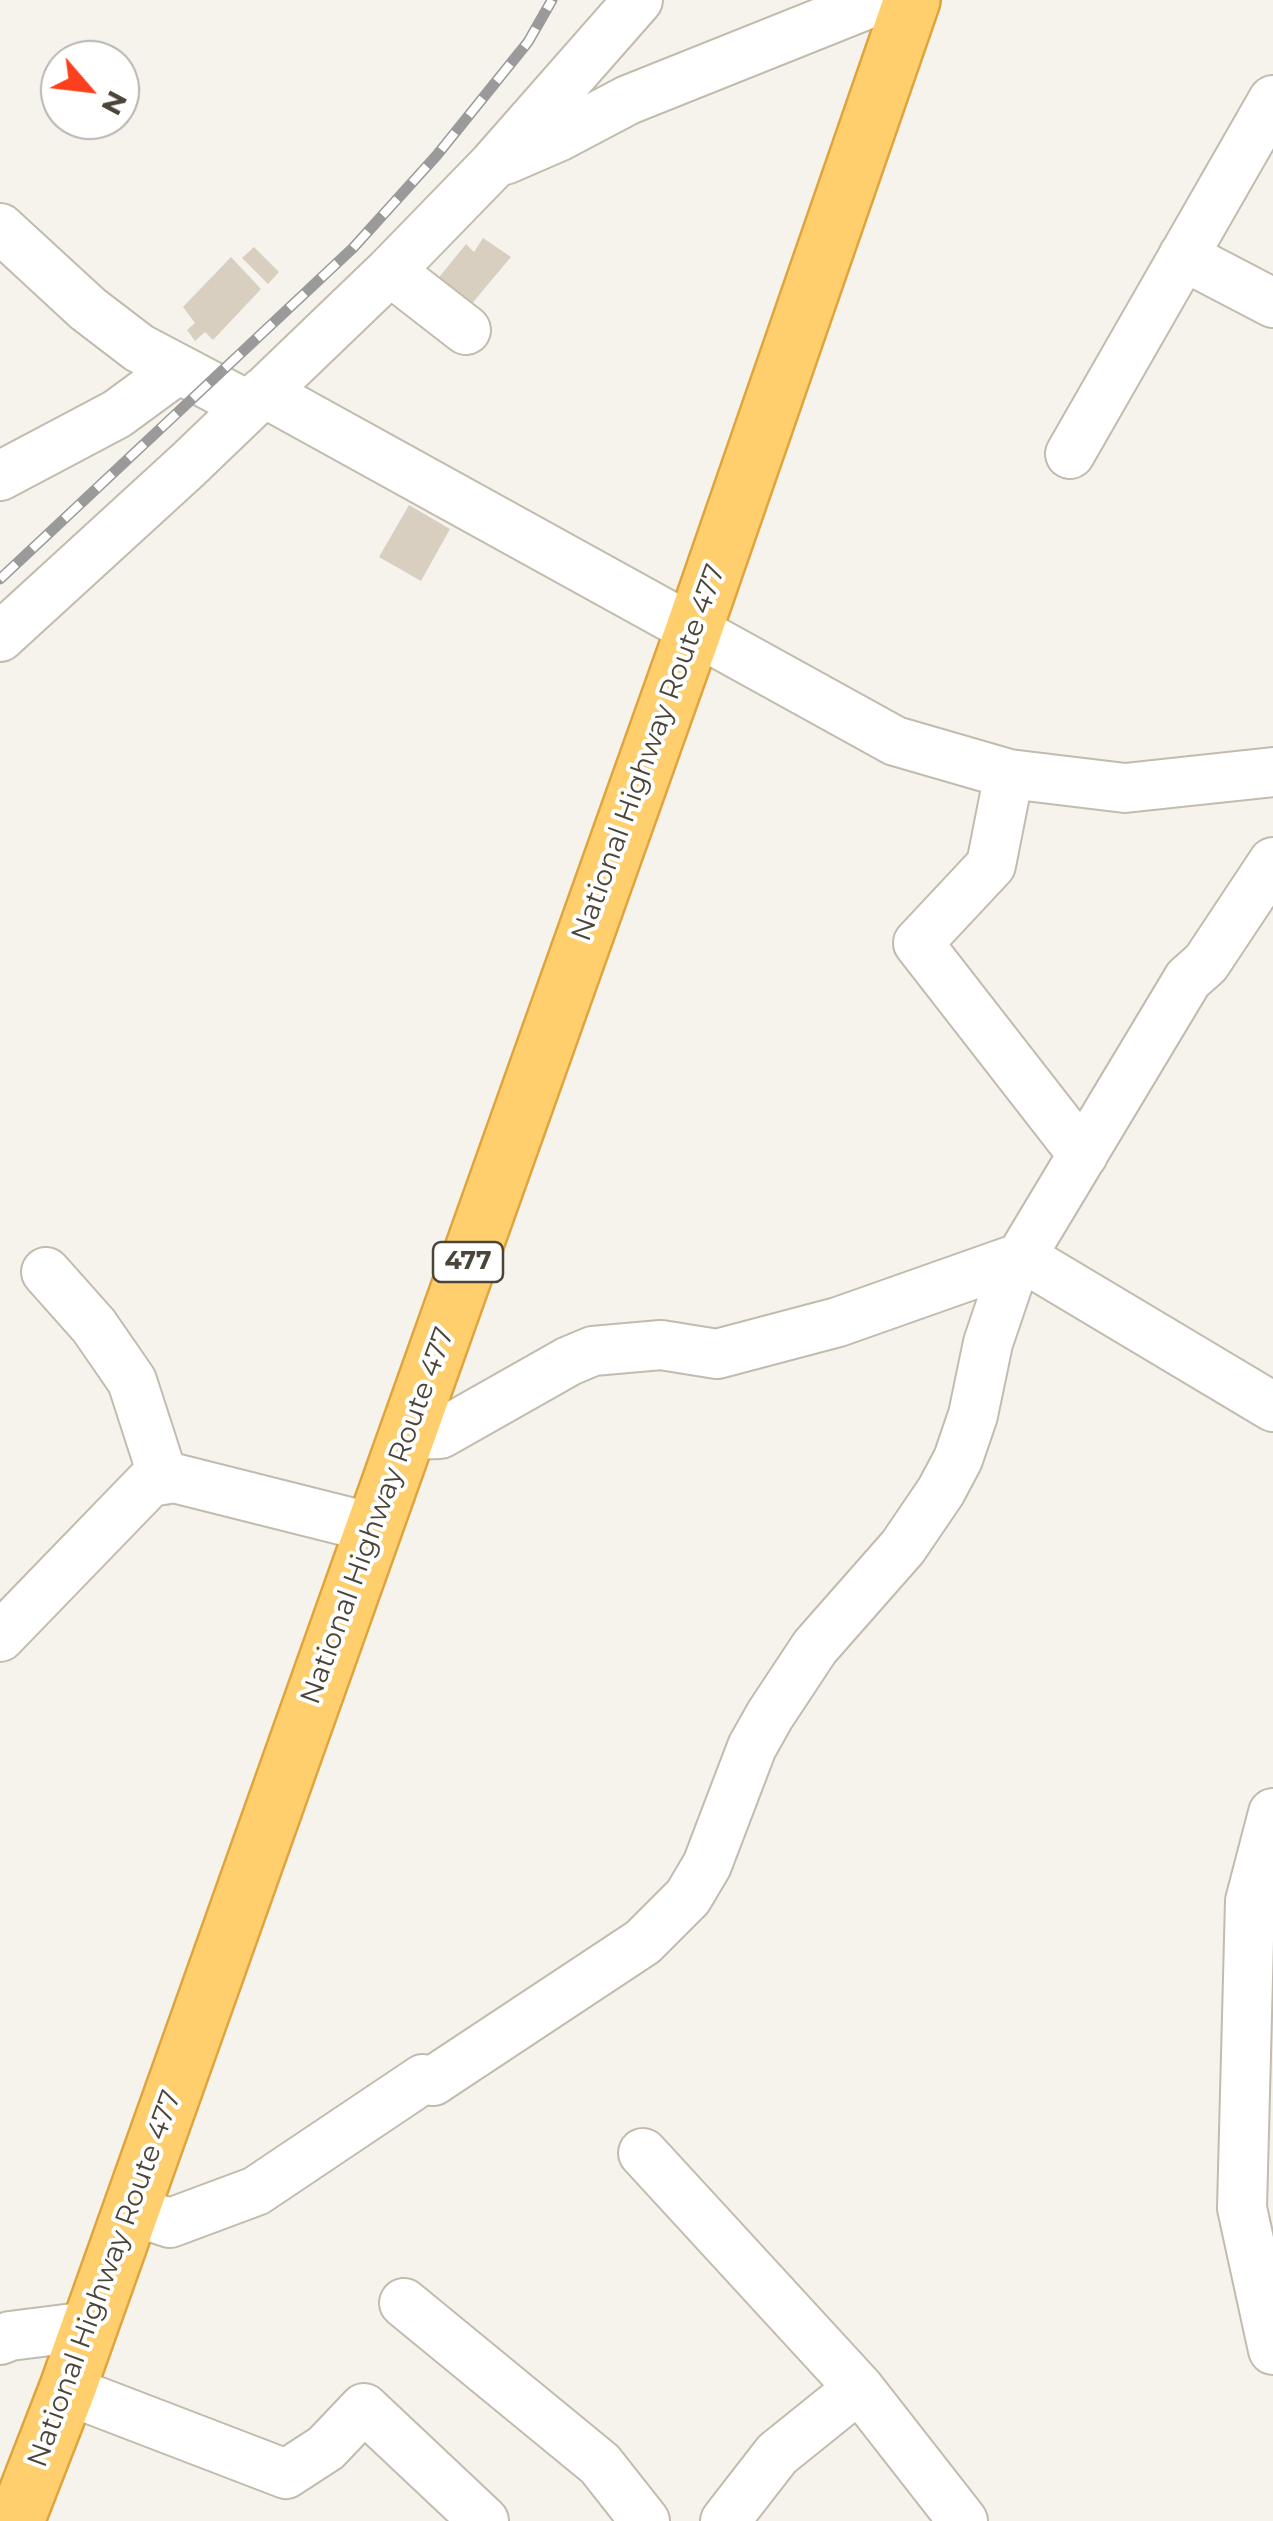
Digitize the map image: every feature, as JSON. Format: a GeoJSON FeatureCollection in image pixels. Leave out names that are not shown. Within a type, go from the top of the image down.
{"type":"FeatureCollection","features":[{"type":"Feature","properties":{"kind":"highway","name":"National Highway Route 477"},"geometry":{"type":"LineString","coordinates":[[16,2521],[67,2390],[407,1435],[912,0]]}},
{"type":"Feature","properties":{"kind":"street"},"geometry":{"type":"LineString","coordinates":[[0,637],[390,271],[493,165],[638,0]]}},
{"type":"Feature","properties":{"kind":"street"},"geometry":{"type":"LineString","coordinates":[[493,165],[628,100],[878,0]]}},
{"type":"Feature","properties":{"kind":"street"},"geometry":{"type":"LineString","coordinates":[[1070,454],[1273,100]]}},
{"type":"Feature","properties":{"kind":"street"},"geometry":{"type":"LineString","coordinates":[[0,228],[88,309],[139,348],[178,370],[256,399],[895,741],[1009,774],[1125,788],[1273,772]]}},
{"type":"Feature","properties":{"kind":"street"},"geometry":{"type":"LineString","coordinates":[[1184,256],[1273,302]]}},
{"type":"Feature","properties":{"kind":"street"},"geometry":{"type":"LineString","coordinates":[[390,271],[466,330]]}},
{"type":"Feature","properties":{"kind":"street"},"geometry":{"type":"LineString","coordinates":[[0,476],[117,414],[178,370]]}},
{"type":"Feature","properties":{"kind":"street"},"geometry":{"type":"LineString","coordinates":[[1009,774],[991,865],[918,943],[1083,1154]]}},
{"type":"Feature","properties":{"kind":"street"},"geometry":{"type":"LineString","coordinates":[[131,2210],[170,2223],[256,2191],[423,2079],[433,2081],[643,1942],[688,1897],[707,1864],[752,1747],[770,1715],[815,1648],[903,1547],[942,1492],[972,1416],[988,1343],[1012,1272],[1188,980],[1206,963],[1273,862]]}},
{"type":"Feature","properties":{"kind":"street"},"geometry":{"type":"LineString","coordinates":[[407,1435],[440,1434],[569,1360],[593,1351],[662,1345],[717,1354],[838,1322],[1022,1257]]}},
{"type":"Feature","properties":{"kind":"street"},"geometry":{"type":"LineString","coordinates":[[1022,1257],[1273,1407]]}},
{"type":"Feature","properties":{"kind":"street"},"geometry":{"type":"LineString","coordinates":[[46,1272],[94,1326],[132,1381],[164,1480]]}},
{"type":"Feature","properties":{"kind":"street"},"geometry":{"type":"LineString","coordinates":[[0,1637],[150,1482],[174,1478],[373,1528]]}},
{"type":"Feature","properties":{"kind":"street"},"geometry":{"type":"LineString","coordinates":[[1273,1813],[1250,1901],[1242,2208],[1273,2350]]}},
{"type":"Feature","properties":{"kind":"street"},"geometry":{"type":"LineString","coordinates":[[642,2153],[859,2388],[963,2521]]}},
{"type":"Feature","properties":{"kind":"street"},"geometry":{"type":"LineString","coordinates":[[404,2303],[600,2464],[645,2521]]}},
{"type":"Feature","properties":{"kind":"street"},"geometry":{"type":"LineString","coordinates":[[0,2340],[89,2326]]}},
{"type":"Feature","properties":{"kind":"street"},"geometry":{"type":"LineString","coordinates":[[724,2521],[777,2454],[859,2388]]}},
{"type":"Feature","properties":{"kind":"street"},"geometry":{"type":"LineString","coordinates":[[67,2390],[286,2474],[326,2448],[364,2408],[484,2521]]}},
{"type":"Feature","properties":{"kind":"building"},"geometry":{"type":"Polygon","coordinates":[[[483,238],[511,257],[469,307],[436,281],[466,244],[474,252],[483,238]]]}},
{"type":"Feature","properties":{"kind":"building"},"geometry":{"type":"Polygon","coordinates":[[[254,247],[279,272],[268,284],[242,258],[254,247]]]}},
{"type":"Feature","properties":{"kind":"building"},"geometry":{"type":"Polygon","coordinates":[[[231,257],[261,289],[213,340],[205,332],[195,341],[187,330],[195,323],[183,307],[231,257]]]}},
{"type":"Feature","properties":{"kind":"building"},"geometry":{"type":"Polygon","coordinates":[[[409,505],[450,529],[421,581],[379,557],[409,505]]]}},
{"type":"Feature","properties":{"kind":"railway"},"geometry":{"type":"LineString","coordinates":[[0,579],[353,248],[437,155],[528,42],[552,0]]}}]}
